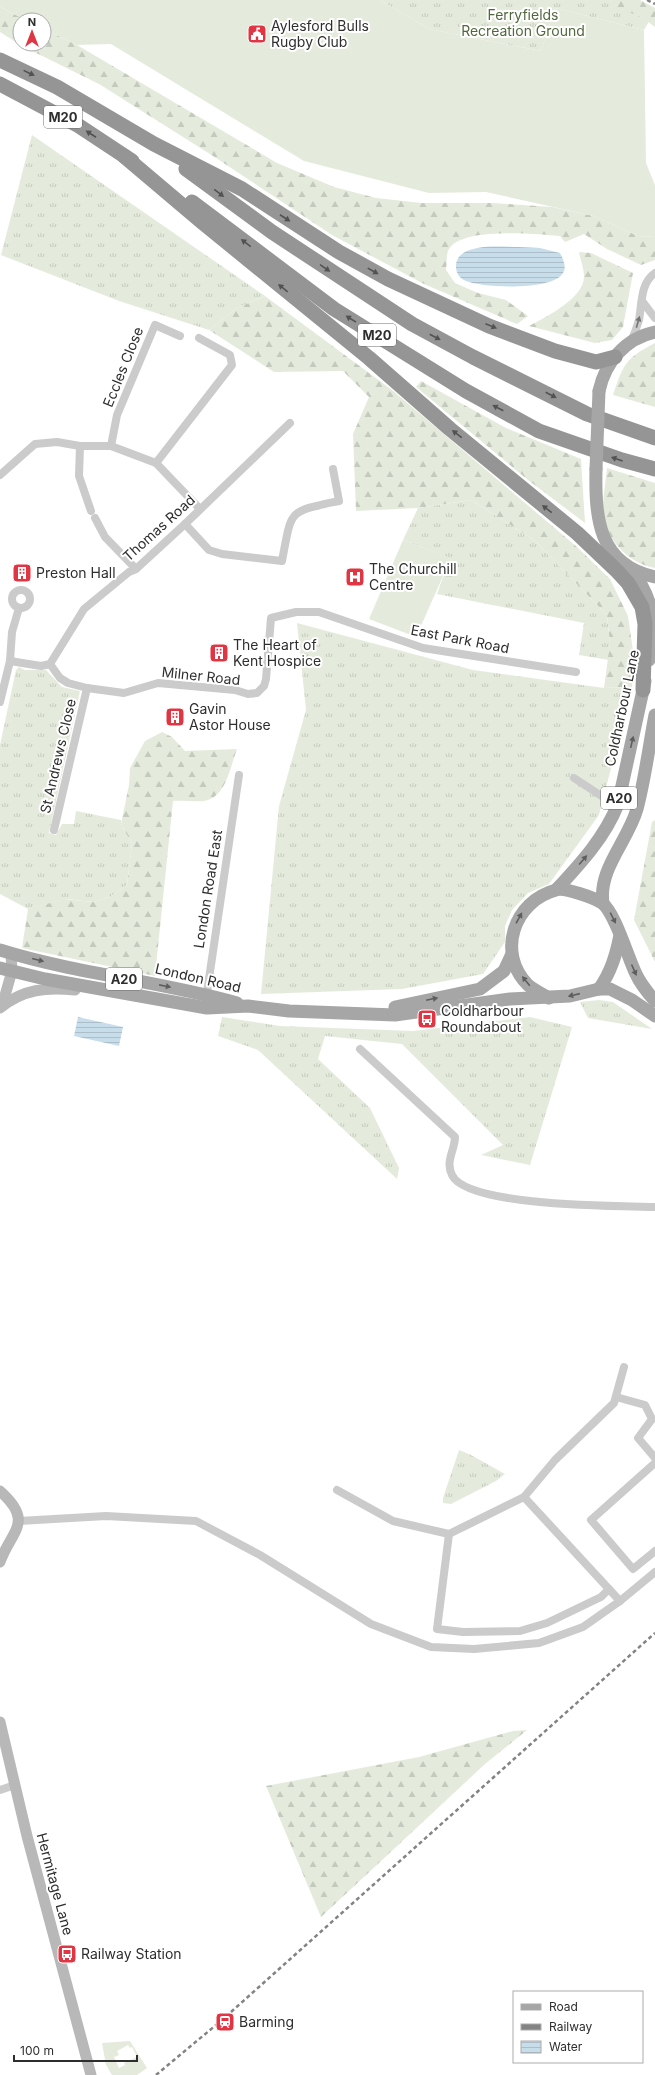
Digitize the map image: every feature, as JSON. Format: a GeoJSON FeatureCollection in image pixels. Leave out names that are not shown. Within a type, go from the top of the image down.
{"type":"FeatureCollection","features":[{"type":"Feature","properties":{"kind":"highway","name":"M20"},"geometry":{"type":"LineString","coordinates":[[0,60],[57,87],[154,144],[242,189],[339,252],[388,279],[489,326],[572,357],[596,362],[615,357]]}},
{"type":"Feature","properties":{"kind":"highway","name":"M20"},"geometry":{"type":"LineString","coordinates":[[0,84],[79,126],[169,185],[334,309],[466,391],[539,430],[622,460],[655,469]]}},
{"type":"Feature","properties":{"kind":"highway","name":"M20"},"geometry":{"type":"LineString","coordinates":[[154,144],[272,232],[412,324],[473,357],[587,414],[655,438]]}},
{"type":"Feature","properties":{"kind":"highway","name":"M20"},"geometry":{"type":"LineString","coordinates":[[124,156],[202,222],[369,358],[450,429],[577,533],[628,583],[642,607],[645,624],[643,690]]}},
{"type":"Feature","properties":{"kind":"highway","name":"M20"},"geometry":{"type":"LineString","coordinates":[[577,533],[617,559]]}},
{"type":"Feature","properties":{"kind":"main road"},"geometry":{"type":"LineString","coordinates":[[655,332],[631,342],[615,357],[606,371],[599,391],[595,498],[598,523],[608,546],[617,559],[630,568],[655,577]]}},
{"type":"Feature","properties":{"kind":"main road","name":"Coldharbour Lane"},"geometry":{"type":"LineString","coordinates":[[558,889],[591,851],[612,819],[618,804],[654,634],[651,602],[646,590],[630,568]]}},
{"type":"Feature","properties":{"kind":"main road","name":"A20"},"geometry":{"type":"LineString","coordinates":[[603,903],[602,894],[607,871],[629,831],[637,809],[655,715]]}},
{"type":"Feature","properties":{"kind":"main road"},"geometry":{"type":"LineString","coordinates":[[655,1001],[636,974],[613,918],[603,903],[584,895],[558,889],[540,896],[527,905],[517,918],[512,933],[511,956],[518,971],[528,985],[549,998],[570,996],[599,989],[610,989],[632,1000],[655,1016]]}},
{"type":"Feature","properties":{"kind":"main road"},"geometry":{"type":"LineString","coordinates":[[599,989],[607,977],[613,962],[620,935]]}},
{"type":"Feature","properties":{"kind":"main road"},"geometry":{"type":"LineString","coordinates":[[1,1007],[6,952]]}},
{"type":"Feature","properties":{"kind":"main road","name":"London Road"},"geometry":{"type":"LineString","coordinates":[[6,952],[86,971],[206,994],[248,1006],[289,1011],[395,1015],[510,1000],[549,998]]}},
{"type":"Feature","properties":{"kind":"main road","name":"London Road"},"geometry":{"type":"LineString","coordinates":[[366,1014],[480,989],[504,970],[511,956]]}},
{"type":"Feature","properties":{"kind":"main road","name":"London Road"},"geometry":{"type":"LineString","coordinates":[[4,968],[124,994],[207,1008],[248,1006]]}},
{"type":"Feature","properties":{"kind":"main road"},"geometry":{"type":"LineString","coordinates":[[1,1007],[17,996],[38,989],[60,988],[124,994]]}},
{"type":"Feature","properties":{"kind":"main road"},"geometry":{"type":"LineString","coordinates":[[0,1492],[15,1509],[19,1521],[14,1537],[3,1553],[0,1562]]}},
{"type":"Feature","properties":{"kind":"main road","name":"Hermitage Lane"},"geometry":{"type":"LineString","coordinates":[[0,1722],[15,1785],[91,2075]]}},
{"type":"Feature","properties":{"kind":"street"},"geometry":{"type":"LineString","coordinates":[[631,342],[638,321],[644,289],[650,276],[655,274]]}},
{"type":"Feature","properties":{"kind":"street"},"geometry":{"type":"LineString","coordinates":[[642,301],[655,318]]}},
{"type":"Feature","properties":{"kind":"street","name":"Eccles Close"},"geometry":{"type":"LineString","coordinates":[[111,446],[117,415],[155,325],[180,336]]}},
{"type":"Feature","properties":{"kind":"street"},"geometry":{"type":"LineString","coordinates":[[156,463],[232,365],[230,355],[199,338]]}},
{"type":"Feature","properties":{"kind":"street","name":"Thomas Road"},"geometry":{"type":"LineString","coordinates":[[50,664],[84,610],[129,572],[136,569],[290,423]]}},
{"type":"Feature","properties":{"kind":"street"},"geometry":{"type":"LineString","coordinates":[[0,475],[35,444],[57,442],[80,446],[111,446],[156,463],[200,509]]}},
{"type":"Feature","properties":{"kind":"street"},"geometry":{"type":"LineString","coordinates":[[80,446],[79,476],[93,515],[105,537],[136,569]]}},
{"type":"Feature","properties":{"kind":"street"},"geometry":{"type":"LineString","coordinates":[[185,524],[209,550],[222,554],[282,561],[292,516],[300,509],[339,501],[332,469]]}},
{"type":"Feature","properties":{"kind":"street"},"geometry":{"type":"LineString","coordinates":[[0,702],[1,690],[10,661],[12,632],[19,608]]}},
{"type":"Feature","properties":{"kind":"street","name":"Milner Road"},"geometry":{"type":"LineString","coordinates":[[50,664],[60,678],[68,683],[87,688],[124,693],[158,683],[235,690],[248,694],[257,692],[264,686],[266,678],[270,618],[296,612]]}},
{"type":"Feature","properties":{"kind":"street","name":"East Park Road"},"geometry":{"type":"LineString","coordinates":[[296,612],[319,612],[423,648],[576,672]]}},
{"type":"Feature","properties":{"kind":"street"},"geometry":{"type":"LineString","coordinates":[[10,661],[40,666],[50,664]]}},
{"type":"Feature","properties":{"kind":"street","name":"St Andrews Close"},"geometry":{"type":"LineString","coordinates":[[54,830],[87,688]]}},
{"type":"Feature","properties":{"kind":"street","name":"London Road East"},"geometry":{"type":"LineString","coordinates":[[207,1008],[206,994],[239,775]]}},
{"type":"Feature","properties":{"kind":"street"},"geometry":{"type":"LineString","coordinates":[[574,778],[602,797],[618,804]]}},
{"type":"Feature","properties":{"kind":"street"},"geometry":{"type":"LineString","coordinates":[[360,1049],[455,1137],[455,1145],[450,1157],[450,1168],[452,1176],[461,1185],[525,1202],[580,1206],[655,1207]]}},
{"type":"Feature","properties":{"kind":"street"},"geometry":{"type":"LineString","coordinates":[[337,1490],[394,1521],[449,1534],[524,1497],[555,1460],[614,1403],[624,1367]]}},
{"type":"Feature","properties":{"kind":"street"},"geometry":{"type":"LineString","coordinates":[[616,1397],[646,1405],[652,1419],[638,1438],[655,1458]]}},
{"type":"Feature","properties":{"kind":"street"},"geometry":{"type":"LineString","coordinates":[[655,1463],[591,1520],[633,1569],[655,1551]]}},
{"type":"Feature","properties":{"kind":"street"},"geometry":{"type":"LineString","coordinates":[[524,1497],[620,1601]]}},
{"type":"Feature","properties":{"kind":"street"},"geometry":{"type":"LineString","coordinates":[[19,1521],[106,1516],[196,1521],[260,1555],[371,1624],[432,1646],[474,1649],[539,1643],[583,1627],[620,1601],[655,1572]]}},
{"type":"Feature","properties":{"kind":"street"},"geometry":{"type":"LineString","coordinates":[[449,1534],[437,1628],[462,1632],[520,1631],[547,1622],[601,1597],[609,1589]]}},
{"type":"Feature","properties":{"kind":"street"},"geometry":{"type":"LineString","coordinates":[[0,1790],[15,1785]]}},
{"type":"Feature","properties":{"kind":"green space"},"geometry":{"type":"Polygon","coordinates":[[[0,0],[380,0],[429,29],[541,51],[555,8],[644,30],[646,163],[655,185],[655,237],[638,236],[594,216],[486,192],[429,193],[304,161],[111,44],[77,45],[52,33],[52,12],[12,13],[0,7],[0,0]]]}},
{"type":"Feature","properties":{"kind":"green space","name":"Ferryfields Recreation Ground"},"geometry":{"type":"Polygon","coordinates":[[[380,0],[626,0],[654,13],[644,30],[555,8],[541,51],[429,29],[380,0]]]}},
{"type":"Feature","properties":{"kind":"green space"},"geometry":{"type":"Polygon","coordinates":[[[600,0],[640,0],[655,8],[655,27],[643,18],[600,0]]]}},
{"type":"Feature","properties":{"kind":"green space"},"geometry":{"type":"Polygon","coordinates":[[[0,7],[12,13],[12,40],[0,32],[0,7]]]}},
{"type":"Feature","properties":{"kind":"green space"},"geometry":{"type":"Polygon","coordinates":[[[52,33],[77,45],[277,163],[334,187],[376,198],[422,203],[493,203],[552,207],[594,216],[638,236],[655,237],[655,260],[641,265],[607,249],[584,234],[565,242],[560,236],[500,233],[467,238],[455,243],[448,251],[446,270],[455,283],[478,293],[506,300],[528,316],[517,324],[424,284],[332,235],[210,154],[99,84],[34,52],[52,52],[52,33]]]}},
{"type":"Feature","properties":{"kind":"green space"},"geometry":{"type":"Polygon","coordinates":[[[32,135],[265,296],[237,308],[209,330],[119,301],[1,255],[32,135]]]}},
{"type":"Feature","properties":{"kind":"green space"},"geometry":{"type":"Polygon","coordinates":[[[579,252],[591,253],[633,273],[623,327],[612,340],[595,343],[529,326],[563,306],[578,292],[583,284],[584,276],[579,252]]]}},
{"type":"Feature","properties":{"kind":"green space"},"geometry":{"type":"Polygon","coordinates":[[[265,296],[392,390],[577,547],[610,579],[628,616],[634,658],[632,687],[604,688],[610,643],[607,615],[534,540],[471,500],[418,508],[356,511],[353,434],[369,397],[343,371],[274,372],[209,330],[237,308],[265,296]]]}},
{"type":"Feature","properties":{"kind":"green space"},"geometry":{"type":"Polygon","coordinates":[[[655,343],[655,407],[613,395],[623,369],[627,363],[645,348],[655,343]]]}},
{"type":"Feature","properties":{"kind":"green space"},"geometry":{"type":"Polygon","coordinates":[[[421,381],[506,428],[581,459],[585,523],[528,480],[416,387],[421,381]]]}},
{"type":"Feature","properties":{"kind":"green space"},"geometry":{"type":"Polygon","coordinates":[[[607,468],[655,483],[655,568],[638,562],[622,551],[616,544],[607,528],[604,519],[603,507],[607,468]]]}},
{"type":"Feature","properties":{"kind":"green space"},"geometry":{"type":"Polygon","coordinates":[[[471,500],[534,540],[607,615],[610,643],[609,660],[579,655],[584,623],[437,594],[450,558],[403,540],[418,508],[471,500]]]}},
{"type":"Feature","properties":{"kind":"green space"},"geometry":{"type":"Polygon","coordinates":[[[403,540],[451,558],[416,637],[369,619],[403,540]]]}},
{"type":"Feature","properties":{"kind":"green space"},"geometry":{"type":"Polygon","coordinates":[[[297,623],[473,670],[604,688],[632,687],[599,815],[549,884],[528,893],[512,910],[505,926],[505,942],[483,974],[402,989],[261,994],[279,806],[306,710],[297,623]]]}},
{"type":"Feature","properties":{"kind":"green space"},"geometry":{"type":"Polygon","coordinates":[[[19,667],[25,670],[46,670],[62,687],[80,691],[49,833],[56,835],[62,824],[74,824],[76,811],[121,820],[121,824],[132,844],[127,885],[110,897],[93,902],[67,899],[28,909],[0,894],[0,745],[16,670],[19,667]]]}},
{"type":"Feature","properties":{"kind":"green space"},"geometry":{"type":"Polygon","coordinates":[[[162,732],[172,737],[185,751],[237,749],[226,781],[217,794],[211,799],[204,801],[173,801],[155,976],[22,948],[28,909],[65,899],[93,902],[110,897],[127,885],[132,844],[121,824],[129,785],[130,768],[145,741],[162,732]]]}},
{"type":"Feature","properties":{"kind":"green space"},"geometry":{"type":"Polygon","coordinates":[[[655,820],[655,962],[634,920],[652,822],[655,820]]]}},
{"type":"Feature","properties":{"kind":"green space"},"geometry":{"type":"Polygon","coordinates":[[[599,1000],[613,1002],[652,1029],[588,1018],[580,1002],[599,1000]]]}},
{"type":"Feature","properties":{"kind":"green space"},"geometry":{"type":"Polygon","coordinates":[[[222,1017],[280,1026],[413,1031],[530,1017],[572,1027],[530,1165],[481,1155],[503,1145],[402,1044],[325,1036],[318,1059],[370,1108],[399,1168],[397,1179],[258,1050],[218,1036],[222,1017]]]}},
{"type":"Feature","properties":{"kind":"green space"},"geometry":{"type":"Polygon","coordinates":[[[459,1450],[505,1474],[496,1481],[451,1504],[443,1503],[443,1498],[459,1450]]]}},
{"type":"Feature","properties":{"kind":"green space"},"geometry":{"type":"Polygon","coordinates":[[[527,1730],[485,1764],[321,1917],[266,1786],[419,1757],[513,1731],[527,1730]]]}},
{"type":"Feature","properties":{"kind":"green space"},"geometry":{"type":"Polygon","coordinates":[[[130,2041],[147,2068],[137,2075],[112,2075],[106,2065],[102,2043],[130,2041]],[[128,2045],[117,2051],[119,2055],[114,2057],[119,2068],[125,2065],[124,2063],[137,2057],[132,2047],[130,2048],[128,2045]]]}},
{"type":"Feature","properties":{"kind":"water"},"geometry":{"type":"Polygon","coordinates":[[[491,247],[540,248],[560,253],[565,265],[563,273],[557,279],[546,283],[502,286],[487,285],[464,280],[460,277],[456,269],[458,259],[463,253],[471,250],[491,247]]]}},
{"type":"Feature","properties":{"kind":"water"},"geometry":{"type":"Polygon","coordinates":[[[78,1017],[123,1027],[119,1046],[74,1036],[78,1017]]]}},
{"type":"Feature","properties":{"kind":"railway"},"geometry":{"type":"LineString","coordinates":[[647,0],[655,4]]}},
{"type":"Feature","properties":{"kind":"railway"},"geometry":{"type":"LineString","coordinates":[[156,2075],[222,2020],[655,1633]]}},
{"type":"Feature","properties":{"kind":"place","name":"Aylesford Bulls Rugby Club"},"geometry":{"type":"Point","coordinates":[257,34]}},
{"type":"Feature","properties":{"kind":"place","name":"Preston Hall"},"geometry":{"type":"Point","coordinates":[22,573]}},
{"type":"Feature","properties":{"kind":"place","name":"The Churchill Centre"},"geometry":{"type":"Point","coordinates":[355,577]}},
{"type":"Feature","properties":{"kind":"place","name":"The Heart of Kent Hospice"},"geometry":{"type":"Point","coordinates":[219,653]}},
{"type":"Feature","properties":{"kind":"place","name":"Gavin Astor House"},"geometry":{"type":"Point","coordinates":[175,717]}},
{"type":"Feature","properties":{"kind":"place","name":"Coldharbour Roundabout"},"geometry":{"type":"Point","coordinates":[427,1019]}},
{"type":"Feature","properties":{"kind":"place","name":"Railway Station"},"geometry":{"type":"Point","coordinates":[67,1954]}},
{"type":"Feature","properties":{"kind":"place","name":"Barming"},"geometry":{"type":"Point","coordinates":[225,2022]}}]}
